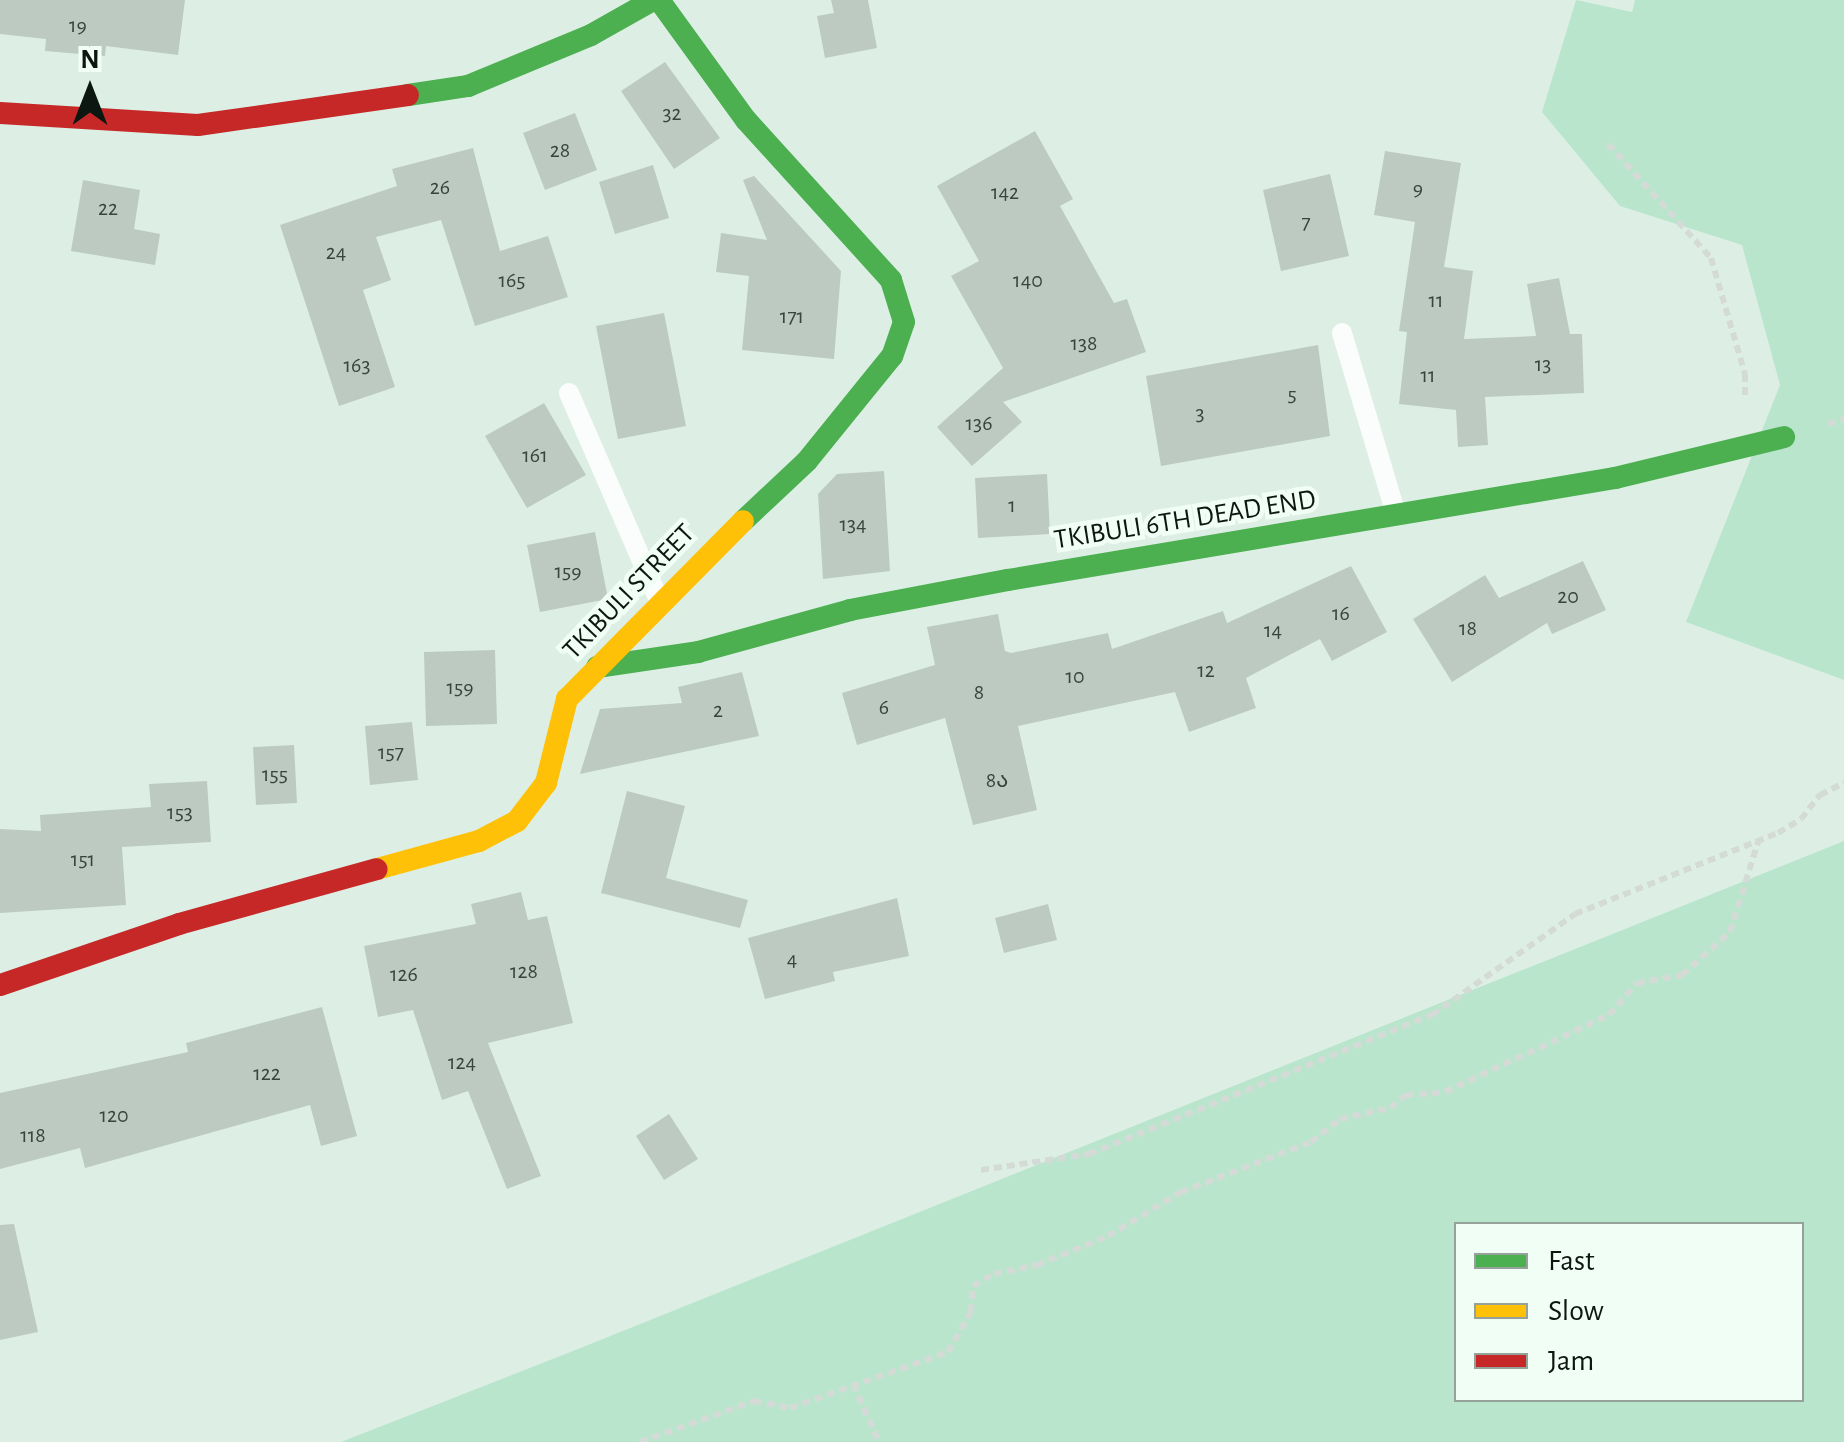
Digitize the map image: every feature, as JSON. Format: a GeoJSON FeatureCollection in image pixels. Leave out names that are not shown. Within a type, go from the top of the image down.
{"type":"FeatureCollection","features":[{"type":"Feature","properties":{"kind":"street"},"geometry":{"type":"LineString","coordinates":[[0,113],[198,125],[468,86],[591,35],[656,0]]}},
{"type":"Feature","properties":{"kind":"street","name":"TKIBULI STREET"},"geometry":{"type":"LineString","coordinates":[[0,985],[179,924],[479,842],[517,821],[546,783],[567,699],[659,600],[807,461],[892,356],[904,322],[891,280],[746,120],[656,0]]}},
{"type":"Feature","properties":{"kind":"street","name":"TKIBULI 6TH DEAD END"},"geometry":{"type":"LineString","coordinates":[[597,667],[698,652],[850,610],[990,583],[1615,478],[1784,437]]}},
{"type":"Feature","properties":{"kind":"lane"},"geometry":{"type":"LineString","coordinates":[[1342,332],[1397,516]]}},
{"type":"Feature","properties":{"kind":"lane"},"geometry":{"type":"LineString","coordinates":[[568,394],[659,600]]}},
{"type":"Feature","properties":{"kind":"path"},"geometry":{"type":"LineString","coordinates":[[1608,144],[1711,258],[1744,374],[1745,446]]}},
{"type":"Feature","properties":{"kind":"path"},"geometry":{"type":"LineString","coordinates":[[981,1170],[1089,1154],[1171,1124],[1257,1081],[1384,1037],[1452,1003],[1575,914],[1674,879],[1688,866],[1801,820],[1820,795],[1844,783]]}},
{"type":"Feature","properties":{"kind":"path"},"geometry":{"type":"LineString","coordinates":[[640,1442],[740,1404],[790,1408],[948,1352],[971,1312],[973,1286],[994,1274],[1038,1266],[1108,1236],[1181,1192],[1251,1170],[1310,1142],[1340,1119],[1390,1108],[1406,1095],[1445,1092],[1609,1015],[1637,983],[1682,974],[1730,932],[1758,839]]}},
{"type":"Feature","properties":{"kind":"path"},"geometry":{"type":"LineString","coordinates":[[853,1384],[878,1442]]}},
{"type":"Feature","properties":{"kind":"green space"},"geometry":{"type":"Polygon","coordinates":[[[1576,0],[1632,12],[1635,0],[1844,0],[1844,680],[1686,622],[1780,385],[1742,245],[1620,206],[1542,112],[1576,0]]]}},
{"type":"Feature","properties":{"kind":"green space"},"geometry":{"type":"Polygon","coordinates":[[[1844,841],[1844,1442],[341,1442],[578,1349],[1844,841]]]}},
{"type":"Feature","properties":{"kind":"building"},"geometry":{"type":"Polygon","coordinates":[[[0,0],[185,0],[178,55],[106,46],[105,56],[45,51],[46,39],[0,34],[0,0]]]}},
{"type":"Feature","properties":{"kind":"building"},"geometry":{"type":"Polygon","coordinates":[[[831,0],[868,0],[877,48],[825,58],[817,16],[834,13],[831,0]]]}},
{"type":"Feature","properties":{"kind":"building"},"geometry":{"type":"Polygon","coordinates":[[[665,62],[720,138],[674,169],[621,91],[665,62]]]}},
{"type":"Feature","properties":{"kind":"building"},"geometry":{"type":"Polygon","coordinates":[[[575,113],[597,170],[545,190],[523,133],[575,113]]]}},
{"type":"Feature","properties":{"kind":"building"},"geometry":{"type":"Polygon","coordinates":[[[1035,131],[1073,199],[1060,206],[1114,303],[1127,299],[1146,352],[1003,402],[1022,422],[972,466],[937,427],[1003,368],[951,276],[979,261],[937,186],[1035,131]]]}},
{"type":"Feature","properties":{"kind":"building"},"geometry":{"type":"Polygon","coordinates":[[[473,148],[500,251],[548,236],[568,297],[475,326],[441,220],[376,237],[391,280],[363,290],[395,387],[339,406],[280,225],[397,186],[392,169],[473,148]]]}},
{"type":"Feature","properties":{"kind":"building"},"geometry":{"type":"Polygon","coordinates":[[[1385,151],[1461,163],[1444,267],[1473,271],[1464,339],[1536,336],[1527,284],[1559,278],[1570,334],[1582,334],[1584,393],[1485,397],[1488,445],[1458,447],[1456,410],[1399,404],[1407,332],[1399,331],[1415,222],[1374,215],[1385,151]]]}},
{"type":"Feature","properties":{"kind":"building"},"geometry":{"type":"Polygon","coordinates":[[[653,165],[669,218],[615,234],[599,182],[653,165]]]}},
{"type":"Feature","properties":{"kind":"building"},"geometry":{"type":"Polygon","coordinates":[[[1330,174],[1349,256],[1281,271],[1263,190],[1330,174]]]}},
{"type":"Feature","properties":{"kind":"building"},"geometry":{"type":"Polygon","coordinates":[[[754,176],[841,271],[834,359],[742,350],[749,276],[716,272],[721,233],[767,240],[743,180],[754,176]]]}},
{"type":"Feature","properties":{"kind":"building"},"geometry":{"type":"Polygon","coordinates":[[[83,180],[140,190],[134,229],[160,234],[155,265],[71,251],[83,180]]]}},
{"type":"Feature","properties":{"kind":"building"},"geometry":{"type":"Polygon","coordinates":[[[664,313],[686,426],[618,439],[596,326],[664,313]]]}},
{"type":"Feature","properties":{"kind":"building"},"geometry":{"type":"Polygon","coordinates":[[[1318,345],[1330,436],[1161,466],[1146,376],[1318,345]]]}},
{"type":"Feature","properties":{"kind":"building"},"geometry":{"type":"Polygon","coordinates":[[[544,403],[586,475],[527,508],[485,436],[544,403]]]}},
{"type":"Feature","properties":{"kind":"building"},"geometry":{"type":"Polygon","coordinates":[[[884,471],[890,571],[823,579],[818,494],[837,474],[884,471]]]}},
{"type":"Feature","properties":{"kind":"building"},"geometry":{"type":"Polygon","coordinates":[[[1047,474],[1050,534],[978,538],[975,478],[1047,474]]]}},
{"type":"Feature","properties":{"kind":"building"},"geometry":{"type":"Polygon","coordinates":[[[595,532],[608,599],[540,612],[527,545],[595,532]]]}},
{"type":"Feature","properties":{"kind":"building"},"geometry":{"type":"Polygon","coordinates":[[[1583,561],[1606,610],[1552,634],[1547,623],[1452,682],[1413,619],[1485,575],[1499,598],[1583,561]]]}},
{"type":"Feature","properties":{"kind":"building"},"geometry":{"type":"Polygon","coordinates":[[[1351,566],[1387,632],[1332,661],[1320,639],[1246,678],[1256,708],[1189,732],[1175,692],[1018,726],[1037,810],[973,825],[945,718],[857,745],[842,693],[935,665],[927,627],[998,614],[1005,651],[1011,653],[1108,633],[1112,649],[1223,611],[1227,623],[1351,566]]]}},
{"type":"Feature","properties":{"kind":"building"},"geometry":{"type":"Polygon","coordinates":[[[495,650],[497,724],[426,726],[424,652],[495,650]]]}},
{"type":"Feature","properties":{"kind":"building"},"geometry":{"type":"Polygon","coordinates":[[[742,672],[759,736],[580,774],[600,709],[682,703],[678,687],[742,672]]]}},
{"type":"Feature","properties":{"kind":"building"},"geometry":{"type":"Polygon","coordinates":[[[412,722],[418,780],[370,785],[365,726],[412,722]]]}},
{"type":"Feature","properties":{"kind":"building"},"geometry":{"type":"Polygon","coordinates":[[[294,745],[297,803],[256,805],[253,747],[294,745]]]}},
{"type":"Feature","properties":{"kind":"building"},"geometry":{"type":"Polygon","coordinates":[[[207,781],[211,842],[122,847],[126,905],[0,913],[0,829],[41,831],[40,815],[151,807],[149,784],[207,781]]]}},
{"type":"Feature","properties":{"kind":"building"},"geometry":{"type":"Polygon","coordinates":[[[627,791],[685,806],[666,878],[748,900],[740,928],[601,893],[627,791]]]}},
{"type":"Feature","properties":{"kind":"building"},"geometry":{"type":"Polygon","coordinates":[[[521,892],[528,920],[547,916],[573,1023],[488,1043],[541,1176],[507,1189],[468,1091],[442,1100],[413,1010],[378,1017],[364,946],[476,924],[471,904],[521,892]]]}},
{"type":"Feature","properties":{"kind":"building"},"geometry":{"type":"Polygon","coordinates":[[[897,898],[909,956],[833,972],[835,981],[765,999],[748,938],[897,898]]]}},
{"type":"Feature","properties":{"kind":"building"},"geometry":{"type":"Polygon","coordinates":[[[1048,904],[1057,940],[1004,953],[995,918],[1048,904]]]}},
{"type":"Feature","properties":{"kind":"building"},"geometry":{"type":"Polygon","coordinates":[[[322,1007],[357,1136],[321,1146],[310,1105],[85,1168],[80,1148],[0,1169],[0,1093],[188,1052],[186,1043],[322,1007]]]}},
{"type":"Feature","properties":{"kind":"building"},"geometry":{"type":"Polygon","coordinates":[[[669,1114],[698,1159],[664,1180],[636,1136],[669,1114]]]}},
{"type":"Feature","properties":{"kind":"building"},"geometry":{"type":"Polygon","coordinates":[[[14,1224],[38,1332],[0,1340],[0,1225],[14,1224]]]}},
{"type":"Feature","properties":{"kind":"traffic: fast"},"geometry":{"type":"LineString","coordinates":[[408,95],[468,86],[591,35],[653,0]]}},
{"type":"Feature","properties":{"kind":"traffic: fast"},"geometry":{"type":"LineString","coordinates":[[659,0],[746,120],[891,280],[904,322],[892,356],[807,461],[743,521]]}},
{"type":"Feature","properties":{"kind":"traffic: fast"},"geometry":{"type":"LineString","coordinates":[[597,667],[698,652],[850,610],[1008,580],[1615,478],[1784,437]]}},
{"type":"Feature","properties":{"kind":"traffic: slow"},"geometry":{"type":"LineString","coordinates":[[377,869],[479,841],[517,821],[546,783],[567,699],[743,521]]}},
{"type":"Feature","properties":{"kind":"traffic: jam"},"geometry":{"type":"LineString","coordinates":[[0,113],[198,125],[408,95]]}},
{"type":"Feature","properties":{"kind":"traffic: jam"},"geometry":{"type":"LineString","coordinates":[[0,985],[179,924],[377,869]]}}]}
